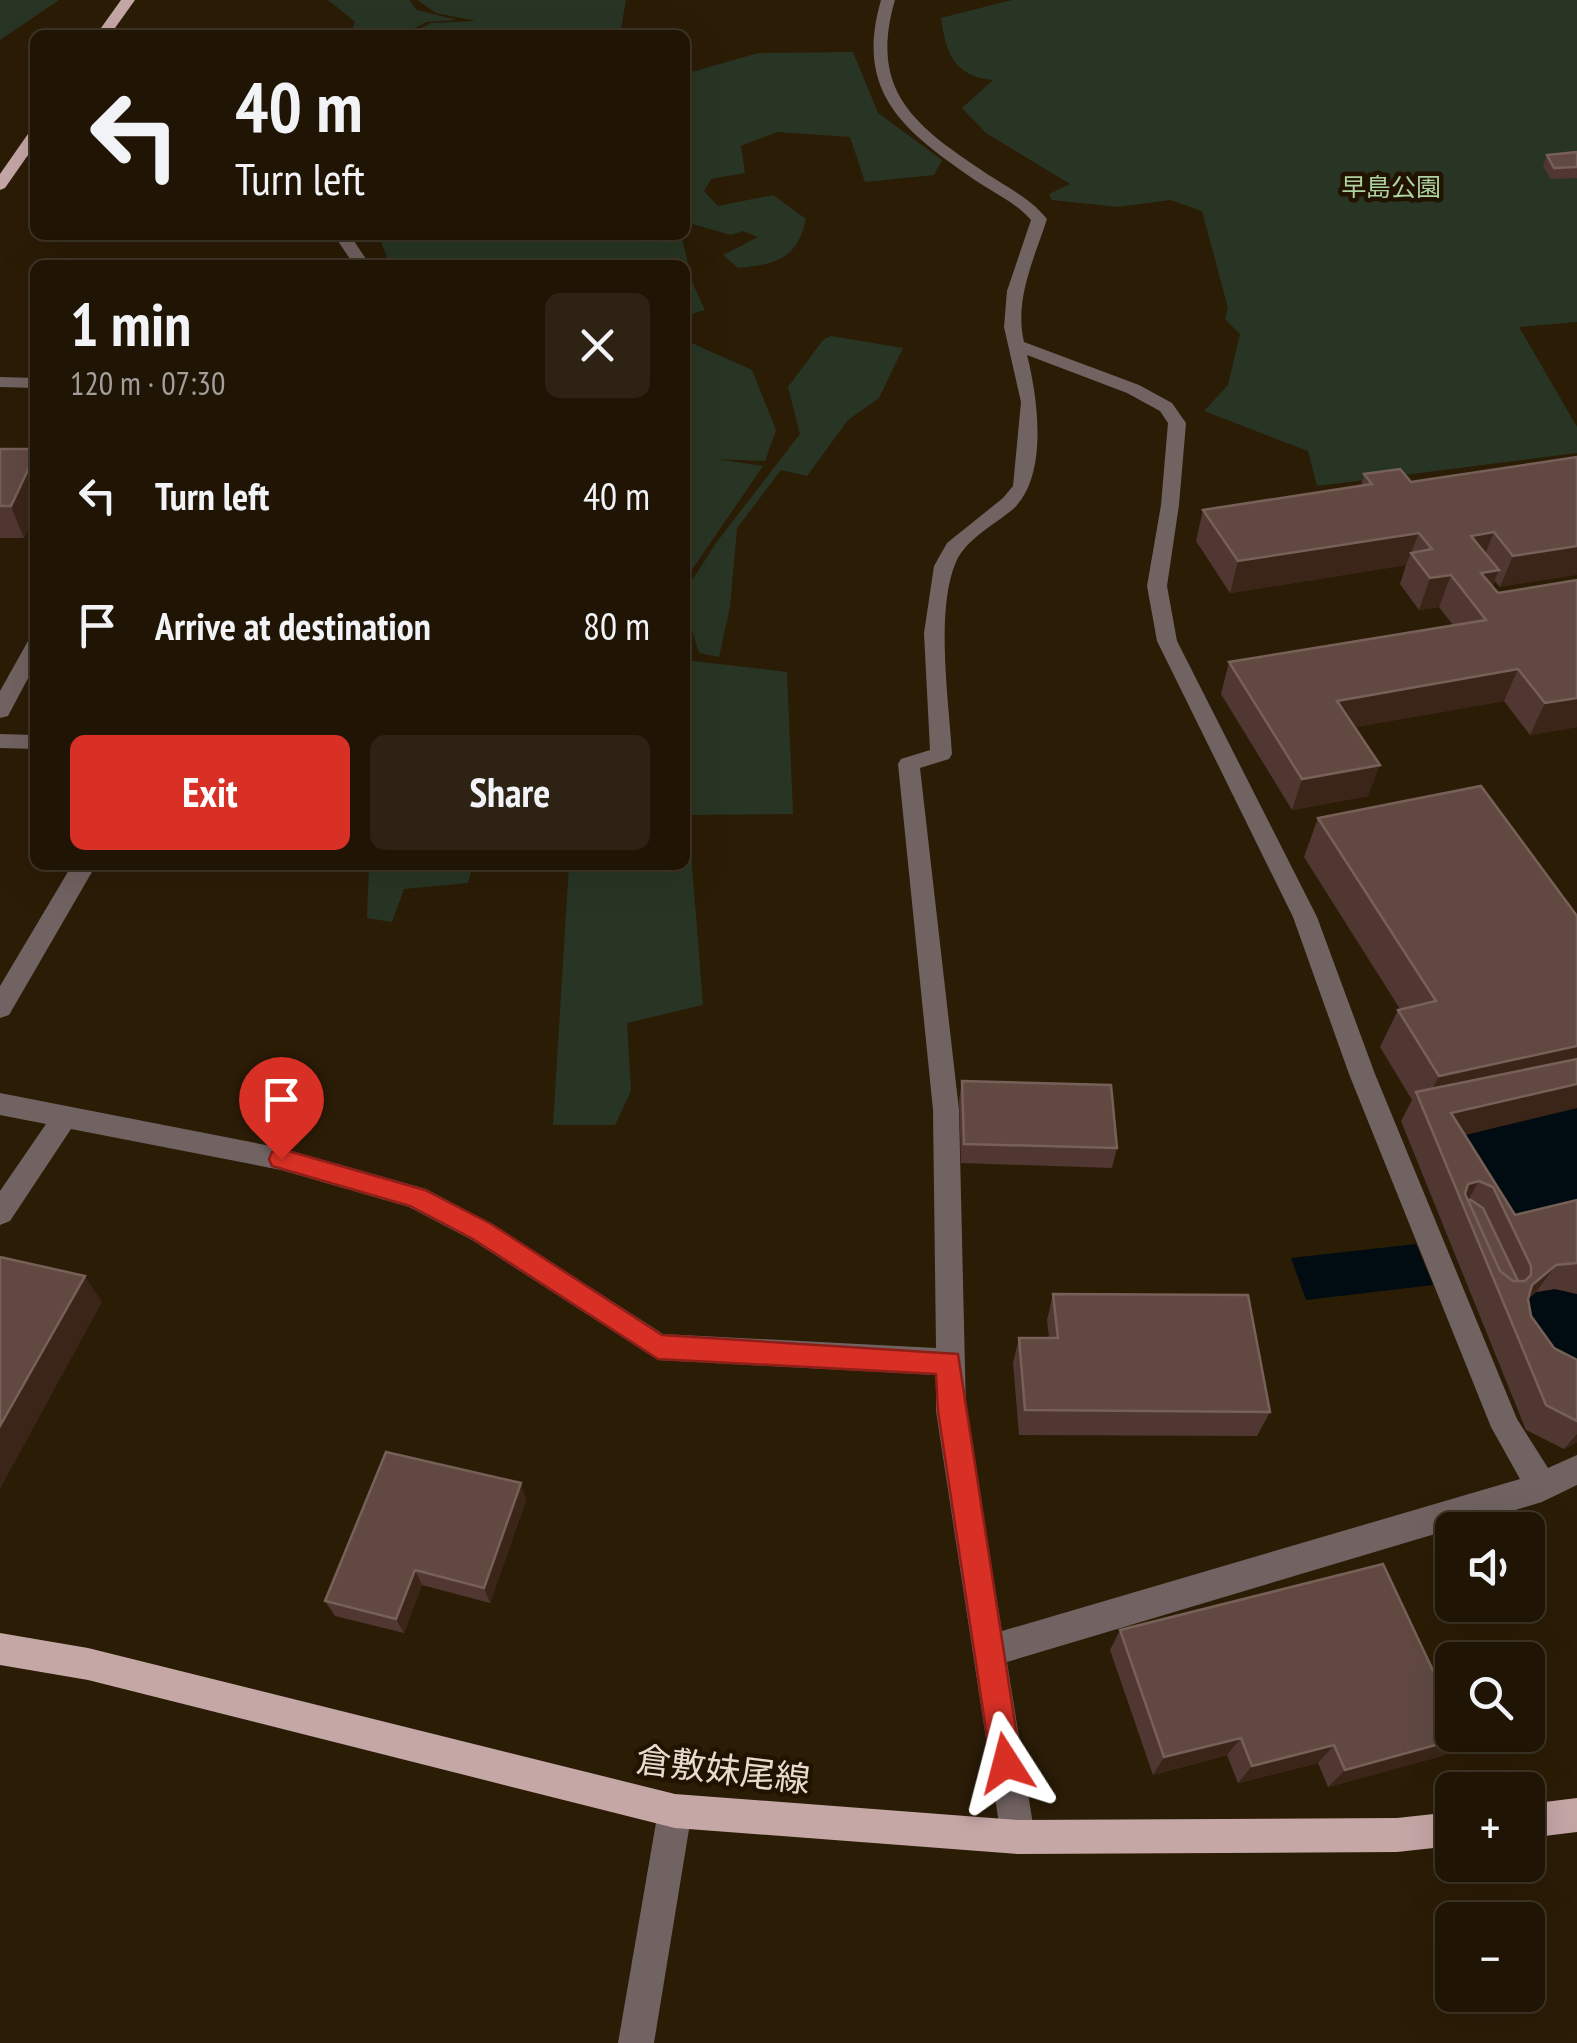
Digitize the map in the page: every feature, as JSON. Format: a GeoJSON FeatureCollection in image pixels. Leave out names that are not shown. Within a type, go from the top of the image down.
{"type":"FeatureCollection","features":[{"type":"Feature","properties":{"kind":"main road"},"geometry":{"type":"LineString","coordinates":[[107,30],[128,0]]}},
{"type":"Feature","properties":{"kind":"main road"},"geometry":{"type":"LineString","coordinates":[[0,184],[30,141]]}},
{"type":"Feature","properties":{"kind":"main road","name":"倉敷妹尾線"},"geometry":{"type":"LineString","coordinates":[[0,1649],[88,1664],[675,1812],[1018,1837],[1397,1835],[1435,1831]]}},
{"type":"Feature","properties":{"kind":"main road"},"geometry":{"type":"LineString","coordinates":[[1545,1818],[1577,1815]]}},
{"type":"Feature","properties":{"kind":"street"},"geometry":{"type":"LineString","coordinates":[[888,0],[879,28],[880,74],[902,109],[942,151],[1028,207],[1039,219],[1015,291],[1012,327],[1030,402],[1022,486],[1010,502],[954,547],[944,566],[934,632],[941,754],[908,764],[946,1110],[951,1411],[1018,1837]]}},
{"type":"Feature","properties":{"kind":"street"},"geometry":{"type":"LineString","coordinates":[[1018,346],[1133,389],[1166,407],[1177,423],[1170,505],[1157,586],[1168,641],[1305,917],[1362,1074],[1506,1426],[1542,1487]]}},
{"type":"Feature","properties":{"kind":"street"},"geometry":{"type":"LineString","coordinates":[[0,382],[30,383]]}},
{"type":"Feature","properties":{"kind":"street"},"geometry":{"type":"LineString","coordinates":[[0,711],[30,655]]}},
{"type":"Feature","properties":{"kind":"street"},"geometry":{"type":"LineString","coordinates":[[0,741],[30,742]]}},
{"type":"Feature","properties":{"kind":"street"},"geometry":{"type":"LineString","coordinates":[[0,1008],[81,870]]}},
{"type":"Feature","properties":{"kind":"street"},"geometry":{"type":"LineString","coordinates":[[0,1104],[281,1159],[416,1198],[482,1232],[658,1347],[948,1362]]}},
{"type":"Feature","properties":{"kind":"street"},"geometry":{"type":"LineString","coordinates":[[0,1213],[66,1115]]}},
{"type":"Feature","properties":{"kind":"street"},"geometry":{"type":"LineString","coordinates":[[988,1651],[1542,1487],[1577,1469]]}},
{"type":"Feature","properties":{"kind":"street"},"geometry":{"type":"LineString","coordinates":[[636,2043],[675,1812]]}},
{"type":"Feature","properties":{"kind":"green space"},"geometry":{"type":"Polygon","coordinates":[[[0,0],[59,0],[0,40],[0,0]]]}},
{"type":"Feature","properties":{"kind":"green space"},"geometry":{"type":"Polygon","coordinates":[[[328,0],[409,0],[417,10],[457,20],[426,22],[411,30],[352,30],[355,22],[328,0]]]}},
{"type":"Feature","properties":{"kind":"green space"},"geometry":{"type":"Polygon","coordinates":[[[417,0],[626,0],[621,30],[417,30],[431,23],[476,21],[436,13],[417,0]]]}},
{"type":"Feature","properties":{"kind":"green space","name":"早島公園"},"geometry":{"type":"Polygon","coordinates":[[[1012,0],[1577,0],[1577,322],[1519,327],[1577,427],[1577,453],[1317,486],[1308,451],[1204,411],[1228,385],[1240,334],[1225,319],[1228,308],[1202,211],[1170,200],[1118,207],[1052,200],[1049,194],[1070,184],[986,133],[962,108],[993,80],[969,74],[954,61],[941,18],[1012,0]]]}},
{"type":"Feature","properties":{"kind":"green space"},"geometry":{"type":"Polygon","coordinates":[[[853,52],[878,113],[942,160],[934,175],[865,182],[850,137],[777,132],[741,146],[745,173],[711,179],[704,191],[718,206],[773,195],[806,219],[797,243],[783,257],[738,268],[723,255],[758,237],[743,231],[731,235],[690,223],[690,73],[758,53],[853,52]]]}},
{"type":"Feature","properties":{"kind":"green space"},"geometry":{"type":"Polygon","coordinates":[[[380,240],[682,240],[687,260],[388,260],[380,240]]]}},
{"type":"Feature","properties":{"kind":"green space"},"geometry":{"type":"Polygon","coordinates":[[[690,272],[693,284],[705,310],[690,314],[690,272]]]}},
{"type":"Feature","properties":{"kind":"green space"},"geometry":{"type":"Polygon","coordinates":[[[831,336],[903,348],[879,398],[848,420],[807,476],[781,470],[737,528],[730,607],[719,657],[699,653],[690,624],[690,583],[800,434],[788,387],[823,340],[831,336]]]}},
{"type":"Feature","properties":{"kind":"green space"},"geometry":{"type":"Polygon","coordinates":[[[690,342],[752,370],[776,430],[765,461],[716,459],[763,466],[690,573],[690,342]]]}},
{"type":"Feature","properties":{"kind":"green space"},"geometry":{"type":"Polygon","coordinates":[[[690,661],[787,672],[793,814],[690,815],[690,661]]]}},
{"type":"Feature","properties":{"kind":"green space"},"geometry":{"type":"Polygon","coordinates":[[[690,840],[703,1005],[627,1023],[631,1091],[615,1125],[553,1125],[569,870],[690,870],[690,840]]]}},
{"type":"Feature","properties":{"kind":"green space"},"geometry":{"type":"Polygon","coordinates":[[[369,870],[472,870],[468,883],[404,889],[392,922],[367,918],[369,870]]]}},
{"type":"Feature","properties":{"kind":"shaded area"},"geometry":{"type":"Polygon","coordinates":[[[1577,1108],[1577,1223],[1497,1243],[1436,1142],[1577,1108]]]}},
{"type":"Feature","properties":{"kind":"shaded area"},"geometry":{"type":"Polygon","coordinates":[[[1416,1244],[1433,1285],[1306,1300],[1291,1258],[1416,1244]]]}},
{"type":"Feature","properties":{"kind":"shaded area"},"geometry":{"type":"Polygon","coordinates":[[[1555,1289],[1577,1294],[1577,1393],[1513,1311],[1536,1292],[1555,1289]]]}},
{"type":"Feature","properties":{"kind":"building"},"geometry":{"type":"Polygon","coordinates":[[[1577,152],[1577,167],[1554,168],[1547,155],[1577,152]]]}},
{"type":"Feature","properties":{"kind":"building"},"geometry":{"type":"Polygon","coordinates":[[[0,449],[30,449],[30,466],[11,506],[0,506],[0,449]]]}},
{"type":"Feature","properties":{"kind":"building"},"geometry":{"type":"Polygon","coordinates":[[[1577,457],[1577,546],[1513,556],[1494,532],[1471,536],[1499,570],[1481,573],[1498,593],[1577,580],[1577,698],[1545,703],[1518,669],[1337,701],[1380,765],[1302,779],[1229,662],[1486,620],[1451,575],[1430,578],[1411,553],[1432,549],[1419,533],[1238,561],[1203,510],[1372,484],[1364,474],[1400,469],[1411,482],[1577,457]]]}},
{"type":"Feature","properties":{"kind":"building"},"geometry":{"type":"Polygon","coordinates":[[[1481,786],[1577,916],[1577,1046],[1439,1076],[1398,1010],[1436,1001],[1318,818],[1481,786]]]}},
{"type":"Feature","properties":{"kind":"building"},"geometry":{"type":"Polygon","coordinates":[[[1577,1059],[1577,1084],[1451,1113],[1515,1215],[1577,1200],[1577,1263],[1556,1265],[1532,1285],[1528,1299],[1531,1316],[1554,1348],[1577,1360],[1577,1421],[1546,1405],[1416,1092],[1577,1059]],[[1479,1181],[1468,1184],[1465,1194],[1500,1271],[1513,1281],[1525,1281],[1531,1275],[1531,1266],[1493,1187],[1479,1181]]]}},
{"type":"Feature","properties":{"kind":"building"},"geometry":{"type":"Polygon","coordinates":[[[962,1081],[1111,1085],[1117,1148],[964,1144],[962,1081]]]}},
{"type":"Feature","properties":{"kind":"building"},"geometry":{"type":"Polygon","coordinates":[[[1468,1200],[1483,1208],[1518,1281],[1500,1271],[1468,1200]]]}},
{"type":"Feature","properties":{"kind":"building"},"geometry":{"type":"Polygon","coordinates":[[[0,1257],[85,1276],[0,1426],[0,1257]]]}},
{"type":"Feature","properties":{"kind":"building"},"geometry":{"type":"Polygon","coordinates":[[[1053,1294],[1248,1295],[1270,1412],[1025,1410],[1019,1338],[1058,1338],[1053,1294]]]}},
{"type":"Feature","properties":{"kind":"building"},"geometry":{"type":"Polygon","coordinates":[[[386,1452],[521,1483],[484,1588],[415,1570],[396,1619],[325,1601],[386,1452]]]}},
{"type":"Feature","properties":{"kind":"building"},"geometry":{"type":"Polygon","coordinates":[[[1383,1564],[1435,1675],[1435,1745],[1345,1770],[1334,1745],[1252,1766],[1241,1738],[1164,1757],[1120,1630],[1383,1564]]]}},
{"type":"Feature","properties":{"kind":"route"},"geometry":{"type":"LineString","coordinates":[[281,1159],[416,1198],[482,1232],[658,1347],[948,1362],[951,1411],[1006,1763]]}}]}
